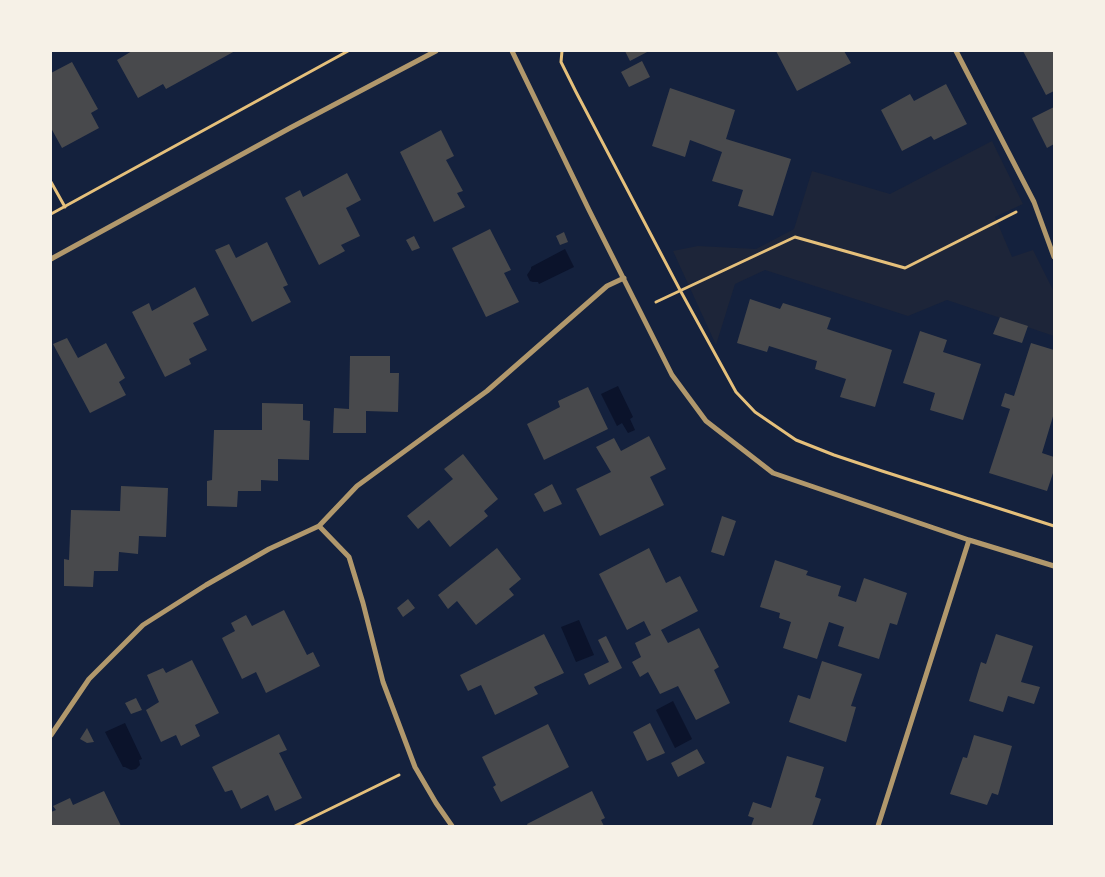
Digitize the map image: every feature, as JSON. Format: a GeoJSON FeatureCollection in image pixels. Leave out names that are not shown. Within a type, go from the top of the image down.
{"type":"FeatureCollection","features":[{"type":"Feature","properties":{"kind":"street"},"geometry":{"type":"LineString","coordinates":[[51,259],[290,128],[436,51]]}},
{"type":"Feature","properties":{"kind":"street"},"geometry":{"type":"LineString","coordinates":[[512,51],[672,375],[706,421],[773,473],[969,540],[1054,566]]}},
{"type":"Feature","properties":{"kind":"street"},"geometry":{"type":"LineString","coordinates":[[956,51],[1034,202],[1054,257]]}},
{"type":"Feature","properties":{"kind":"street"},"geometry":{"type":"LineString","coordinates":[[51,735],[89,679],[143,625],[206,585],[269,549],[319,526],[357,486],[487,391],[607,286],[624,278]]}},
{"type":"Feature","properties":{"kind":"street"},"geometry":{"type":"LineString","coordinates":[[319,526],[349,557],[363,602],[383,682],[415,767],[452,826]]}},
{"type":"Feature","properties":{"kind":"street"},"geometry":{"type":"LineString","coordinates":[[878,826],[969,540]]}},
{"type":"Feature","properties":{"kind":"path"},"geometry":{"type":"LineString","coordinates":[[51,214],[348,51]]}},
{"type":"Feature","properties":{"kind":"path"},"geometry":{"type":"LineString","coordinates":[[562,51],[561,62],[680,290],[736,392],[755,412],[796,440],[834,455],[1054,526]]}},
{"type":"Feature","properties":{"kind":"path"},"geometry":{"type":"LineString","coordinates":[[51,182],[65,207]]}},
{"type":"Feature","properties":{"kind":"path"},"geometry":{"type":"LineString","coordinates":[[639,309],[795,237],[904,268],[1034,202]]}},
{"type":"Feature","properties":{"kind":"path"},"geometry":{"type":"LineString","coordinates":[[295,826],[415,767]]}},
{"type":"Feature","properties":{"kind":"shaded area"},"geometry":{"type":"Polygon","coordinates":[[[992,141],[1023,204],[995,217],[1012,257],[1033,250],[1054,292],[1054,336],[947,300],[908,316],[765,270],[735,284],[716,345],[673,251],[698,246],[756,249],[794,229],[812,171],[890,194],[992,141]]]}},
{"type":"Feature","properties":{"kind":"shaded area"},"geometry":{"type":"Polygon","coordinates":[[[565,249],[574,267],[539,284],[538,282],[530,281],[527,275],[531,267],[565,249]]]}},
{"type":"Feature","properties":{"kind":"shaded area"},"geometry":{"type":"Polygon","coordinates":[[[618,386],[633,417],[630,419],[635,430],[628,433],[622,423],[617,426],[601,394],[618,386]]]}},
{"type":"Feature","properties":{"kind":"shaded area"},"geometry":{"type":"Polygon","coordinates":[[[579,620],[594,655],[576,662],[561,627],[579,620]]]}},
{"type":"Feature","properties":{"kind":"shaded area"},"geometry":{"type":"Polygon","coordinates":[[[673,701],[692,739],[675,748],[656,710],[673,701]]]}},
{"type":"Feature","properties":{"kind":"shaded area"},"geometry":{"type":"Polygon","coordinates":[[[125,723],[142,759],[139,760],[140,765],[136,769],[131,770],[123,767],[105,732],[125,723]]]}},
{"type":"Feature","properties":{"kind":"building"},"geometry":{"type":"Polygon","coordinates":[[[132,51],[235,51],[166,89],[163,84],[138,98],[117,60],[132,51]]]}},
{"type":"Feature","properties":{"kind":"building"},"geometry":{"type":"Polygon","coordinates":[[[625,51],[649,51],[630,61],[625,51]]]}},
{"type":"Feature","properties":{"kind":"building"},"geometry":{"type":"Polygon","coordinates":[[[776,51],[844,51],[851,63],[797,91],[776,51]]]}},
{"type":"Feature","properties":{"kind":"building"},"geometry":{"type":"Polygon","coordinates":[[[1023,51],[1054,51],[1054,91],[1046,95],[1023,51]]]}},
{"type":"Feature","properties":{"kind":"building"},"geometry":{"type":"Polygon","coordinates":[[[642,61],[650,77],[629,87],[621,72],[642,61]]]}},
{"type":"Feature","properties":{"kind":"building"},"geometry":{"type":"Polygon","coordinates":[[[72,62],[98,109],[91,113],[99,128],[62,148],[51,128],[51,73],[72,62]]]}},
{"type":"Feature","properties":{"kind":"building"},"geometry":{"type":"Polygon","coordinates":[[[946,84],[967,124],[934,140],[931,136],[902,151],[881,110],[910,94],[914,101],[946,84]]]}},
{"type":"Feature","properties":{"kind":"building"},"geometry":{"type":"Polygon","coordinates":[[[670,88],[735,110],[726,139],[791,159],[773,216],[738,206],[743,190],[712,181],[722,152],[690,140],[685,157],[652,146],[670,88]]]}},
{"type":"Feature","properties":{"kind":"building"},"geometry":{"type":"Polygon","coordinates":[[[1054,107],[1054,144],[1047,148],[1032,118],[1054,107]]]}},
{"type":"Feature","properties":{"kind":"building"},"geometry":{"type":"Polygon","coordinates":[[[441,130],[454,156],[446,160],[463,191],[457,193],[465,207],[434,222],[400,152],[441,130]]]}},
{"type":"Feature","properties":{"kind":"building"},"geometry":{"type":"Polygon","coordinates":[[[347,173],[361,200],[346,208],[360,236],[341,245],[345,251],[319,265],[285,198],[300,190],[303,197],[347,173]]]}},
{"type":"Feature","properties":{"kind":"building"},"geometry":{"type":"Polygon","coordinates":[[[490,229],[511,270],[504,273],[519,302],[486,317],[452,248],[490,229]]]}},
{"type":"Feature","properties":{"kind":"building"},"geometry":{"type":"Polygon","coordinates":[[[564,232],[568,242],[560,245],[556,236],[564,232]]]}},
{"type":"Feature","properties":{"kind":"building"},"geometry":{"type":"Polygon","coordinates":[[[414,236],[420,248],[412,251],[406,240],[414,236]]]}},
{"type":"Feature","properties":{"kind":"building"},"geometry":{"type":"Polygon","coordinates":[[[267,242],[288,285],[283,287],[291,302],[252,322],[215,250],[229,244],[236,258],[267,242]]]}},
{"type":"Feature","properties":{"kind":"building"},"geometry":{"type":"Polygon","coordinates":[[[195,287],[209,315],[193,323],[207,350],[189,359],[191,364],[165,377],[132,312],[149,303],[152,311],[195,287]]]}},
{"type":"Feature","properties":{"kind":"building"},"geometry":{"type":"Polygon","coordinates":[[[750,299],[780,309],[783,303],[831,318],[827,329],[892,350],[875,407],[840,397],[846,379],[815,369],[817,361],[769,346],[767,352],[737,343],[750,299]]]}},
{"type":"Feature","properties":{"kind":"building"},"geometry":{"type":"Polygon","coordinates":[[[1000,317],[1028,326],[1022,343],[993,334],[1000,317]]]}},
{"type":"Feature","properties":{"kind":"building"},"geometry":{"type":"Polygon","coordinates":[[[920,331],[947,340],[943,352],[981,364],[963,420],[930,410],[935,393],[903,383],[920,331]]]}},
{"type":"Feature","properties":{"kind":"building"},"geometry":{"type":"Polygon","coordinates":[[[67,338],[78,358],[106,343],[125,378],[119,382],[126,395],[90,413],[53,344],[67,338]]]}},
{"type":"Feature","properties":{"kind":"building"},"geometry":{"type":"Polygon","coordinates":[[[1031,343],[1054,350],[1054,413],[1042,453],[1054,457],[1054,470],[1047,491],[989,473],[1010,409],[1001,406],[1005,393],[1014,396],[1031,343]]]}},
{"type":"Feature","properties":{"kind":"building"},"geometry":{"type":"Polygon","coordinates":[[[350,356],[390,356],[390,373],[399,373],[398,412],[366,411],[366,433],[333,433],[334,408],[349,409],[350,356]]]}},
{"type":"Feature","properties":{"kind":"building"},"geometry":{"type":"Polygon","coordinates":[[[588,387],[608,429],[544,460],[527,424],[560,407],[558,401],[588,387]]]}},
{"type":"Feature","properties":{"kind":"building"},"geometry":{"type":"Polygon","coordinates":[[[262,403],[303,404],[303,420],[310,421],[309,460],[278,459],[278,481],[261,480],[261,491],[238,491],[237,507],[207,506],[207,481],[212,480],[214,430],[262,430],[262,403]]]}},
{"type":"Feature","properties":{"kind":"building"},"geometry":{"type":"Polygon","coordinates":[[[649,436],[666,469],[650,477],[664,505],[600,536],[576,489],[611,472],[596,447],[614,438],[621,451],[649,436]]]}},
{"type":"Feature","properties":{"kind":"building"},"geometry":{"type":"Polygon","coordinates":[[[463,454],[498,499],[484,511],[488,516],[450,547],[429,520],[418,529],[407,516],[453,479],[444,469],[463,454]]]}},
{"type":"Feature","properties":{"kind":"building"},"geometry":{"type":"Polygon","coordinates":[[[552,484],[562,504],[544,512],[534,494],[552,484]]]}},
{"type":"Feature","properties":{"kind":"building"},"geometry":{"type":"Polygon","coordinates":[[[121,486],[168,488],[166,537],[139,536],[138,554],[119,552],[118,571],[94,571],[93,587],[64,586],[64,559],[69,560],[71,510],[120,511],[121,486]]]}},
{"type":"Feature","properties":{"kind":"building"},"geometry":{"type":"Polygon","coordinates":[[[722,516],[736,521],[724,556],[711,552],[722,516]]]}},
{"type":"Feature","properties":{"kind":"building"},"geometry":{"type":"Polygon","coordinates":[[[497,548],[521,579],[509,589],[514,595],[476,625],[457,601],[448,609],[438,595],[497,548]]]}},
{"type":"Feature","properties":{"kind":"building"},"geometry":{"type":"Polygon","coordinates":[[[649,548],[666,583],[680,576],[698,611],[661,630],[668,643],[699,628],[719,667],[714,670],[730,703],[696,720],[678,686],[660,694],[648,672],[640,677],[632,662],[641,657],[635,643],[651,635],[644,621],[627,630],[599,574],[649,548]]]}},
{"type":"Feature","properties":{"kind":"building"},"geometry":{"type":"Polygon","coordinates":[[[775,560],[808,571],[806,575],[841,586],[838,596],[856,602],[864,578],[907,593],[897,625],[890,623],[879,659],[838,646],[844,627],[829,622],[817,659],[783,648],[791,622],[779,618],[780,613],[760,607],[775,560]]]}},
{"type":"Feature","properties":{"kind":"building"},"geometry":{"type":"Polygon","coordinates":[[[408,599],[415,608],[403,617],[397,608],[408,599]]]}},
{"type":"Feature","properties":{"kind":"building"},"geometry":{"type":"Polygon","coordinates":[[[284,610],[307,655],[313,652],[320,666],[266,693],[256,672],[242,679],[222,638],[235,631],[231,623],[246,615],[252,626],[284,610]]]}},
{"type":"Feature","properties":{"kind":"building"},"geometry":{"type":"Polygon","coordinates":[[[544,634],[564,673],[534,687],[538,694],[495,715],[481,685],[468,691],[460,675],[544,634]]]}},
{"type":"Feature","properties":{"kind":"building"},"geometry":{"type":"Polygon","coordinates":[[[996,634],[1033,646],[1021,682],[1040,687],[1034,704],[1008,696],[1003,712],[969,701],[981,662],[986,664],[996,634]]]}},
{"type":"Feature","properties":{"kind":"building"},"geometry":{"type":"Polygon","coordinates":[[[606,636],[622,668],[589,685],[584,674],[609,662],[598,640],[606,636]]]}},
{"type":"Feature","properties":{"kind":"building"},"geometry":{"type":"Polygon","coordinates":[[[192,660],[219,713],[195,725],[200,736],[181,746],[176,735],[161,742],[146,710],[159,702],[147,675],[163,668],[166,673],[192,660]]]}},
{"type":"Feature","properties":{"kind":"building"},"geometry":{"type":"Polygon","coordinates":[[[822,661],[862,674],[851,706],[856,707],[846,742],[789,722],[798,695],[810,699],[822,661]]]}},
{"type":"Feature","properties":{"kind":"building"},"geometry":{"type":"Polygon","coordinates":[[[136,698],[142,710],[131,714],[125,703],[136,698]]]}},
{"type":"Feature","properties":{"kind":"building"},"geometry":{"type":"Polygon","coordinates":[[[650,723],[665,753],[647,761],[633,732],[650,723]]]}},
{"type":"Feature","properties":{"kind":"building"},"geometry":{"type":"Polygon","coordinates":[[[548,724],[569,767],[501,802],[493,787],[496,785],[482,757],[548,724]]]}},
{"type":"Feature","properties":{"kind":"building"},"geometry":{"type":"Polygon","coordinates":[[[87,728],[94,742],[87,743],[80,739],[87,728]]]}},
{"type":"Feature","properties":{"kind":"building"},"geometry":{"type":"Polygon","coordinates":[[[279,734],[287,750],[279,753],[302,798],[275,811],[268,795],[241,809],[232,790],[225,792],[212,767],[279,734]]]}},
{"type":"Feature","properties":{"kind":"building"},"geometry":{"type":"Polygon","coordinates":[[[974,735],[1012,746],[998,795],[992,793],[987,805],[950,794],[963,757],[967,758],[974,735]]]}},
{"type":"Feature","properties":{"kind":"building"},"geometry":{"type":"Polygon","coordinates":[[[697,749],[705,763],[678,777],[671,763],[697,749]]]}},
{"type":"Feature","properties":{"kind":"building"},"geometry":{"type":"Polygon","coordinates":[[[787,756],[824,767],[815,797],[821,799],[812,826],[751,826],[754,818],[748,816],[753,802],[771,808],[787,756]]]}},
{"type":"Feature","properties":{"kind":"building"},"geometry":{"type":"Polygon","coordinates":[[[104,791],[121,826],[51,826],[51,812],[56,810],[53,806],[70,798],[73,805],[104,791]]]}},
{"type":"Feature","properties":{"kind":"building"},"geometry":{"type":"Polygon","coordinates":[[[592,791],[605,818],[601,820],[604,826],[528,826],[527,824],[592,791]]]}}]}
